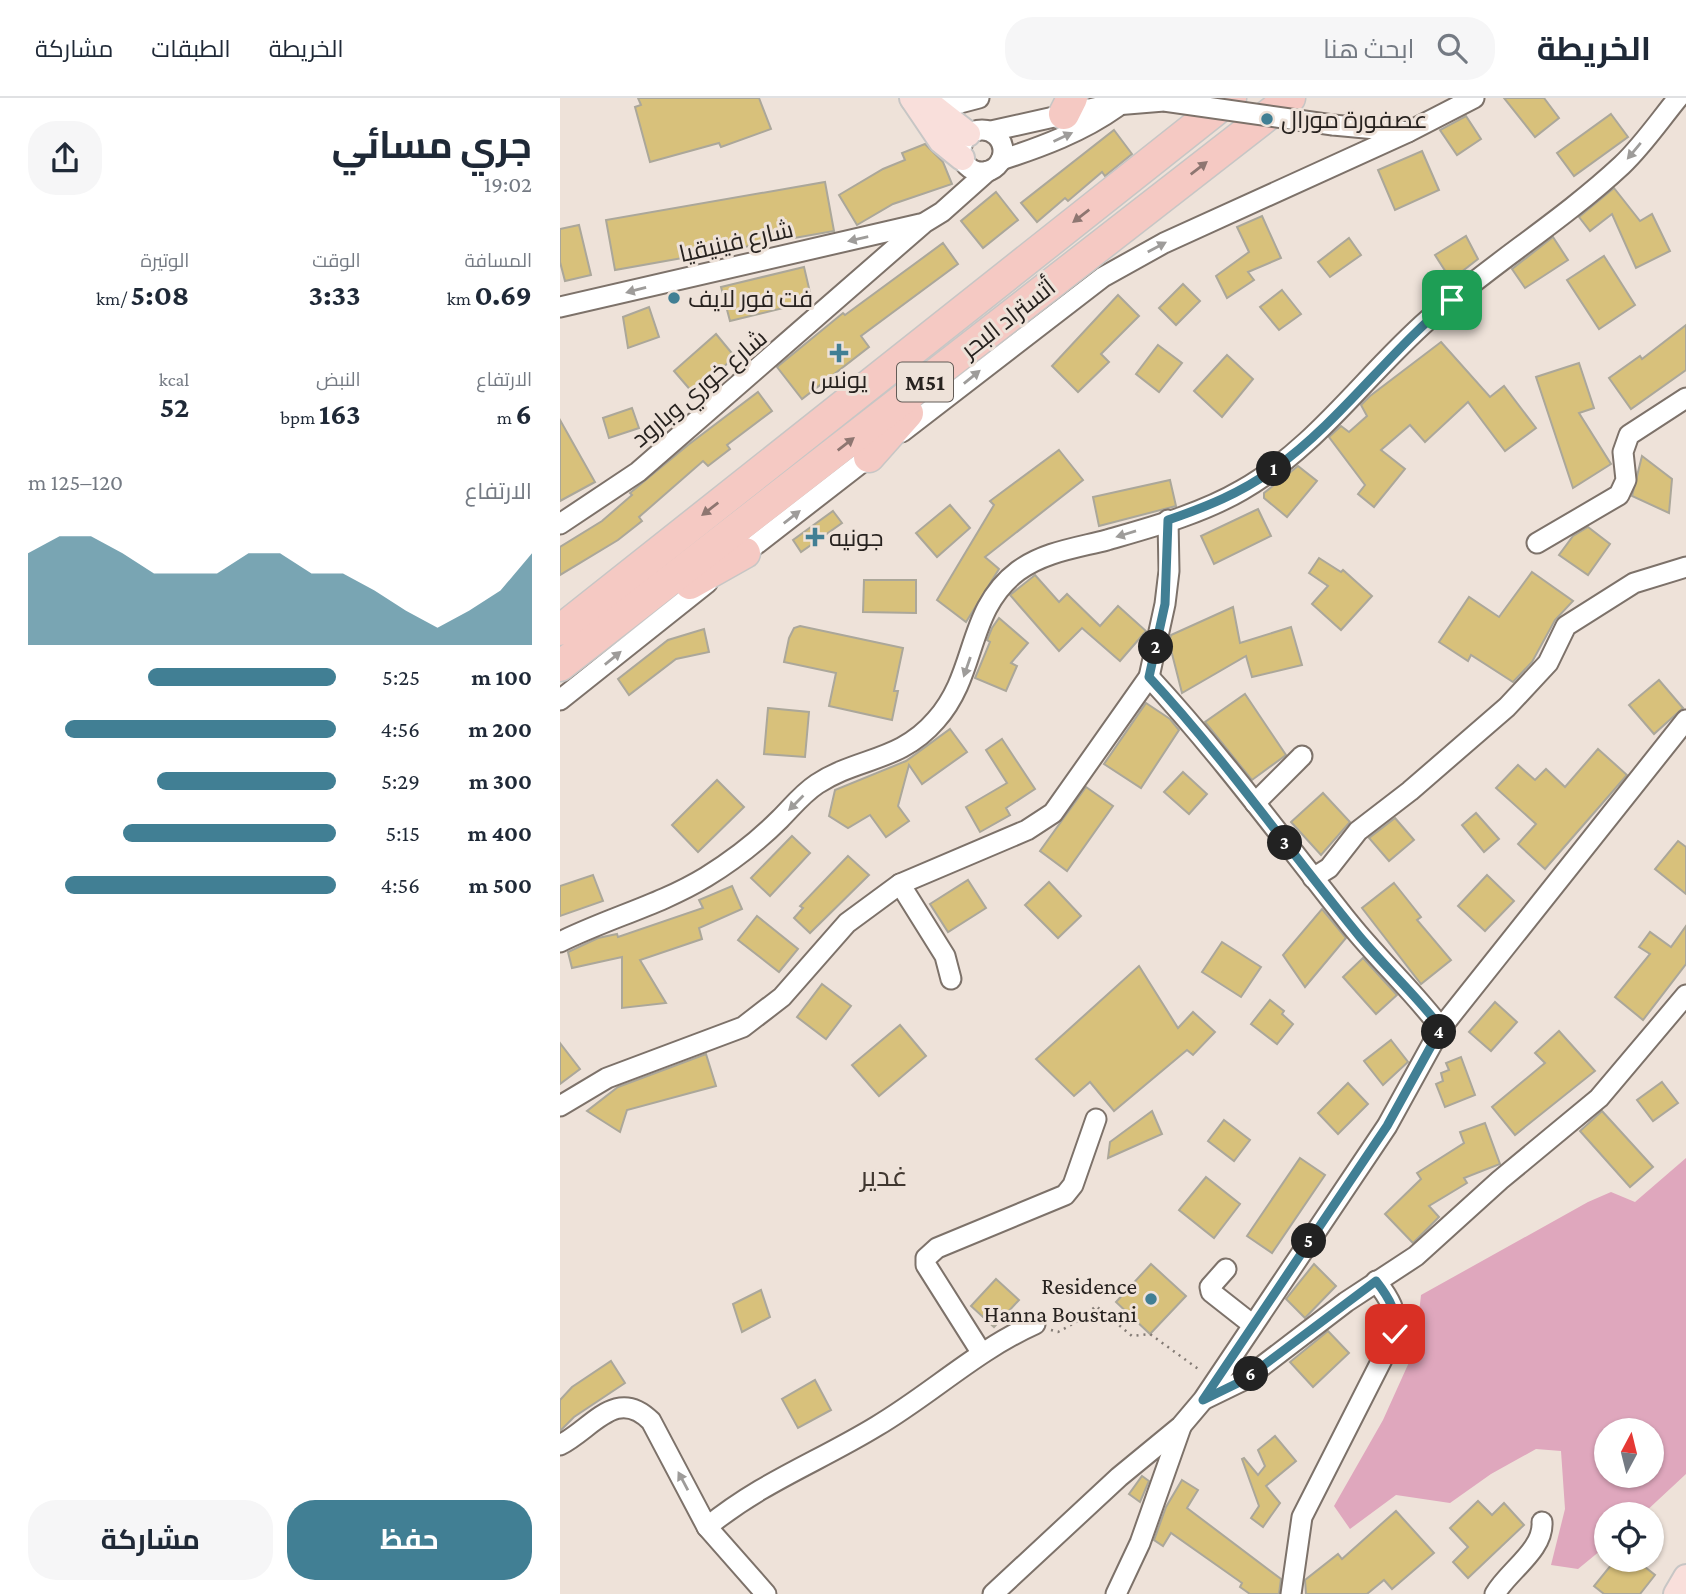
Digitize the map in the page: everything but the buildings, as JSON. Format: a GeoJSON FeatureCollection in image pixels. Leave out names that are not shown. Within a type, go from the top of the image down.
{"type":"FeatureCollection","features":[{"type":"Feature","properties":{"kind":"highway","name":"أتستراد البحر"},"geometry":{"type":"LineString","coordinates":[[560,631],[646,559],[1231,98]]}},
{"type":"Feature","properties":{"kind":"highway","name":"أتستراد البحر"},"geometry":{"type":"LineString","coordinates":[[560,666],[1290,98]]}},
{"type":"Feature","properties":{"kind":"highway"},"geometry":{"type":"LineString","coordinates":[[869,457],[957,358]]}},
{"type":"Feature","properties":{"kind":"highway"},"geometry":{"type":"LineString","coordinates":[[607,630],[745,553]]}},
{"type":"Feature","properties":{"kind":"main road"},"geometry":{"type":"LineString","coordinates":[[920,105],[978,132]]}},
{"type":"Feature","properties":{"kind":"main road"},"geometry":{"type":"LineString","coordinates":[[920,105],[941,141],[964,161]]}},
{"type":"Feature","properties":{"kind":"main road"},"geometry":{"type":"LineString","coordinates":[[1676,1594],[1686,1577]]}},
{"type":"Feature","properties":{"kind":"street"},"geometry":{"type":"LineString","coordinates":[[920,105],[979,98],[978,132]]}},
{"type":"Feature","properties":{"kind":"street"},"geometry":{"type":"LineString","coordinates":[[560,700],[745,553],[1103,277],[1164,243],[1408,132],[1474,98]]}},
{"type":"Feature","properties":{"kind":"street"},"geometry":{"type":"LineString","coordinates":[[560,942],[681,891],[741,853],[816,785],[842,770],[893,754],[915,740],[951,701],[964,678],[976,626],[984,611],[1017,572],[1047,555],[1206,508],[1241,491],[1304,445],[1429,319],[1624,163],[1678,98]]}},
{"type":"Feature","properties":{"kind":"street"},"geometry":{"type":"LineString","coordinates":[[961,197],[964,161],[960,149],[978,132],[1068,106],[1164,101],[1333,125],[1408,132]]}},
{"type":"Feature","properties":{"kind":"street"},"geometry":{"type":"LineString","coordinates":[[964,161],[980,172],[1084,127],[1121,105]]}},
{"type":"Feature","properties":{"kind":"street"},"geometry":{"type":"LineString","coordinates":[[978,132],[1002,144],[995,166]]}},
{"type":"Feature","properties":{"kind":"street","name":"شارع خوري وبارود"},"geometry":{"type":"LineString","coordinates":[[560,524],[638,472],[794,339],[924,223],[961,197],[995,166]]}},
{"type":"Feature","properties":{"kind":"street","name":"شارع فينيقيا"},"geometry":{"type":"LineString","coordinates":[[560,307],[924,223]]}},
{"type":"Feature","properties":{"kind":"street"},"geometry":{"type":"LineString","coordinates":[[1537,543],[1619,495],[1626,480],[1623,452],[1629,435],[1686,398]]}},
{"type":"Feature","properties":{"kind":"street"},"geometry":{"type":"LineString","coordinates":[[560,1106],[607,1078],[743,1027],[782,997],[847,923],[900,884],[1027,830],[1053,813],[1149,677],[1165,604],[1168,520]]}},
{"type":"Feature","properties":{"kind":"street"},"geometry":{"type":"LineString","coordinates":[[1314,878],[1329,868],[1358,831],[1439,767],[1507,707],[1548,663],[1566,626],[1634,583],[1686,567]]}},
{"type":"Feature","properties":{"kind":"street"},"geometry":{"type":"LineString","coordinates":[[1149,677],[1219,756],[1362,939],[1418,998],[1441,1028]]}},
{"type":"Feature","properties":{"kind":"street"},"geometry":{"type":"LineString","coordinates":[[993,1594],[1119,1477],[1181,1426],[1203,1400],[1387,1126],[1441,1028],[1686,720]]}},
{"type":"Feature","properties":{"kind":"street"},"geometry":{"type":"LineString","coordinates":[[1255,803],[1302,756]]}},
{"type":"Feature","properties":{"kind":"street"},"geometry":{"type":"LineString","coordinates":[[900,884],[945,956],[951,979]]}},
{"type":"Feature","properties":{"kind":"street"},"geometry":{"type":"LineString","coordinates":[[1203,1400],[1244,1380],[1376,1281],[1416,1256],[1500,1180],[1599,1098],[1686,995]]}},
{"type":"Feature","properties":{"kind":"street"},"geometry":{"type":"LineString","coordinates":[[981,1352],[926,1265],[926,1258],[937,1248],[1065,1195],[1073,1185],[1096,1119]]}},
{"type":"Feature","properties":{"kind":"street"},"geometry":{"type":"LineString","coordinates":[[1226,1269],[1210,1287],[1211,1292],[1253,1325]]}},
{"type":"Feature","properties":{"kind":"street"},"geometry":{"type":"LineString","coordinates":[[1291,1594],[1302,1517],[1395,1334],[1396,1319],[1392,1302],[1376,1281]]}},
{"type":"Feature","properties":{"kind":"street"},"geometry":{"type":"LineString","coordinates":[[707,1527],[740,1499],[875,1428],[931,1393],[981,1352],[1035,1324]]}},
{"type":"Feature","properties":{"kind":"street"},"geometry":{"type":"LineString","coordinates":[[560,1445],[603,1414],[620,1407],[639,1409],[651,1421],[707,1527],[766,1594]]}},
{"type":"Feature","properties":{"kind":"street"},"geometry":{"type":"LineString","coordinates":[[1116,1594],[1140,1544],[1181,1426]]}},
{"type":"Feature","properties":{"kind":"street"},"geometry":{"type":"LineString","coordinates":[[1494,1594],[1503,1579],[1536,1545],[1542,1531],[1542,1522]]}},
{"type":"Feature","properties":{"kind":"path"},"geometry":{"type":"LineString","coordinates":[[1035,1324],[1058,1332],[1080,1320],[1096,1306],[1132,1336],[1150,1334],[1215,1382]]}},
{"type":"Feature","properties":{"kind":"shaded area"},"geometry":{"type":"Polygon","coordinates":[[[1686,1158],[1686,1474],[1656,1502],[1594,1502],[1594,1556],[1578,1569],[1551,1565],[1565,1509],[1561,1451],[1536,1449],[1491,1474],[1450,1503],[1396,1495],[1350,1529],[1334,1506],[1383,1420],[1415,1349],[1421,1295],[1588,1202],[1611,1192],[1635,1202],[1686,1158]]]}},
{"type":"Feature","properties":{"kind":"place","name":"عصفورة مورال"},"geometry":{"type":"Point","coordinates":[1267,119]}},
{"type":"Feature","properties":{"kind":"place","name":"فت فور لايف"},"geometry":{"type":"Point","coordinates":[674,298]}},
{"type":"Feature","properties":{"kind":"place","name":"يونس"},"geometry":{"type":"Point","coordinates":[839,353]}},
{"type":"Feature","properties":{"kind":"place","name":"جونيه"},"geometry":{"type":"Point","coordinates":[815,537]}},
{"type":"Feature","properties":{"kind":"place","name":"Residence Hanna Boustani"},"geometry":{"type":"Point","coordinates":[1151,1299]}},
{"type":"Feature","properties":{"kind":"district","name":"غدير"},"geometry":{"type":"Point","coordinates":[884,1176]}},
{"type":"Feature","properties":{"kind":"route"},"geometry":{"type":"LineString","coordinates":[[1395,1334],[1396,1319],[1392,1302],[1376,1281],[1244,1380],[1203,1400],[1387,1126],[1441,1028],[1418,998],[1362,939],[1219,756],[1149,677],[1165,604],[1169,571],[1168,520],[1206,508],[1241,491],[1274,469],[1304,445],[1408,339],[1452,300]]}}]}
